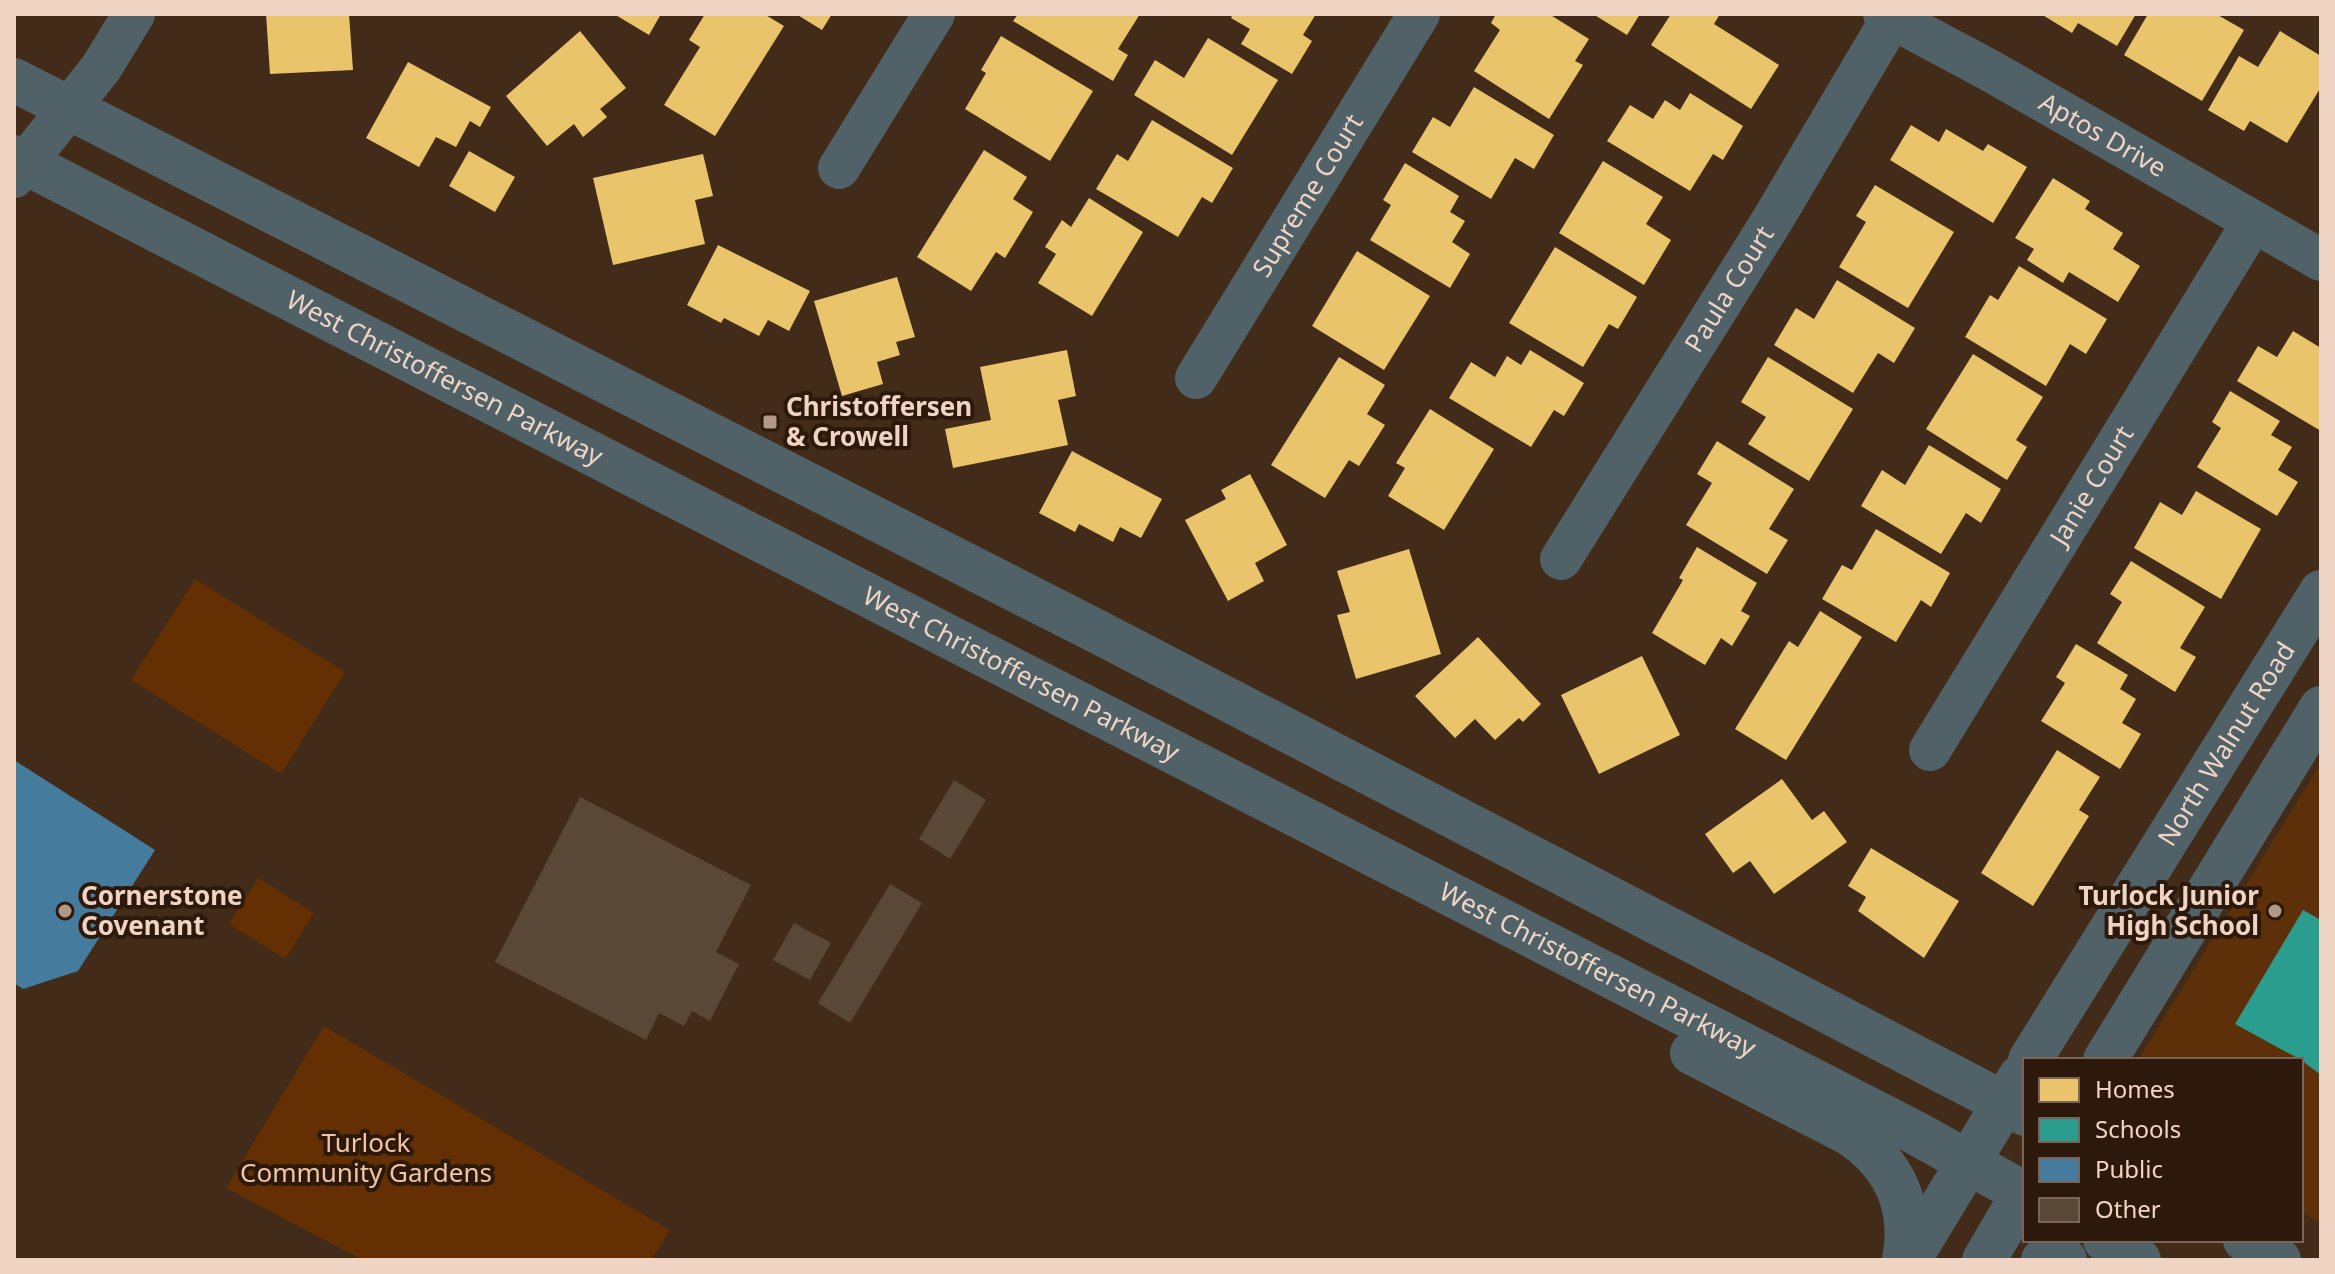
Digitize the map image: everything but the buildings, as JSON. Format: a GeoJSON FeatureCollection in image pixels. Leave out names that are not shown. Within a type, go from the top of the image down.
{"type":"FeatureCollection","features":[{"type":"Feature","properties":{"kind":"street"},"geometry":{"type":"LineString","coordinates":[[18,166],[101,68],[134,14]]}},
{"type":"Feature","properties":{"kind":"street"},"geometry":{"type":"LineString","coordinates":[[839,168],[934,14]]}},
{"type":"Feature","properties":{"kind":"street","name":"Supreme Court"},"geometry":{"type":"LineString","coordinates":[[1196,378],[1419,14]]}},
{"type":"Feature","properties":{"kind":"street","name":"Aptos Drive"},"geometry":{"type":"LineString","coordinates":[[1888,16],[2321,260]]}},
{"type":"Feature","properties":{"kind":"street","name":"Paula Court"},"geometry":{"type":"LineString","coordinates":[[1561,559],[1773,219],[1888,16]]}},
{"type":"Feature","properties":{"kind":"street"},"geometry":{"type":"LineString","coordinates":[[14,80],[1100,633],[2018,1095],[1968,1161],[1907,1260]]}},
{"type":"Feature","properties":{"kind":"street","name":"West Christoffersen Parkway"},"geometry":{"type":"LineString","coordinates":[[18,166],[1569,955],[2023,1191]]}},
{"type":"Feature","properties":{"kind":"street","name":"Janie Court"},"geometry":{"type":"LineString","coordinates":[[1930,750],[2253,222]]}},
{"type":"Feature","properties":{"kind":"street","name":"North Walnut Road"},"geometry":{"type":"LineString","coordinates":[[2031,1058],[2321,592]]}},
{"type":"Feature","properties":{"kind":"street"},"geometry":{"type":"LineString","coordinates":[[2106,1058],[2321,708]]}},
{"type":"Feature","properties":{"kind":"street"},"geometry":{"type":"LineString","coordinates":[[1569,955],[1602,1005],[1850,1134],[1872,1150],[1891,1172],[1902,1195],[1907,1221],[1907,1260]]}},
{"type":"Feature","properties":{"kind":"street"},"geometry":{"type":"LineString","coordinates":[[1984,1260],[2023,1194]]}},
{"type":"Feature","properties":{"kind":"street"},"geometry":{"type":"LineString","coordinates":[[2108,1242],[2139,1260]]}},
{"type":"Feature","properties":{"kind":"street"},"geometry":{"type":"LineString","coordinates":[[2248,1242],[2279,1260]]}},
{"type":"Feature","properties":{"kind":"street"},"geometry":{"type":"LineString","coordinates":[[2043,1260],[2065,1260]]}},
{"type":"Feature","properties":{"kind":"shaded area","name":"Turlock Junior High School"},"geometry":{"type":"Polygon","coordinates":[[[2321,763],[2321,1223],[2303,1213],[2303,1058],[2139,1058],[2321,763]]]}},
{"type":"Feature","properties":{"kind":"green space"},"geometry":{"type":"Polygon","coordinates":[[[195,579],[345,672],[281,774],[131,680],[195,579]]]}},
{"type":"Feature","properties":{"kind":"green space"},"geometry":{"type":"Polygon","coordinates":[[[258,878],[314,913],[285,959],[229,924],[258,878]]]}},
{"type":"Feature","properties":{"kind":"green space","name":"Turlock Community Gardens"},"geometry":{"type":"Polygon","coordinates":[[[324,1026],[670,1230],[651,1260],[363,1260],[226,1188],[324,1026]]]}},
{"type":"Feature","properties":{"kind":"place","name":"Christoffersen & Crowell"},"geometry":{"type":"Point","coordinates":[770,422]}},
{"type":"Feature","properties":{"kind":"place","name":"Cornerstone Covenant"},"geometry":{"type":"Point","coordinates":[65,911]}},
{"type":"Feature","properties":{"kind":"place","name":"Turlock Junior High School"},"geometry":{"type":"Point","coordinates":[2275,911]}}]}
